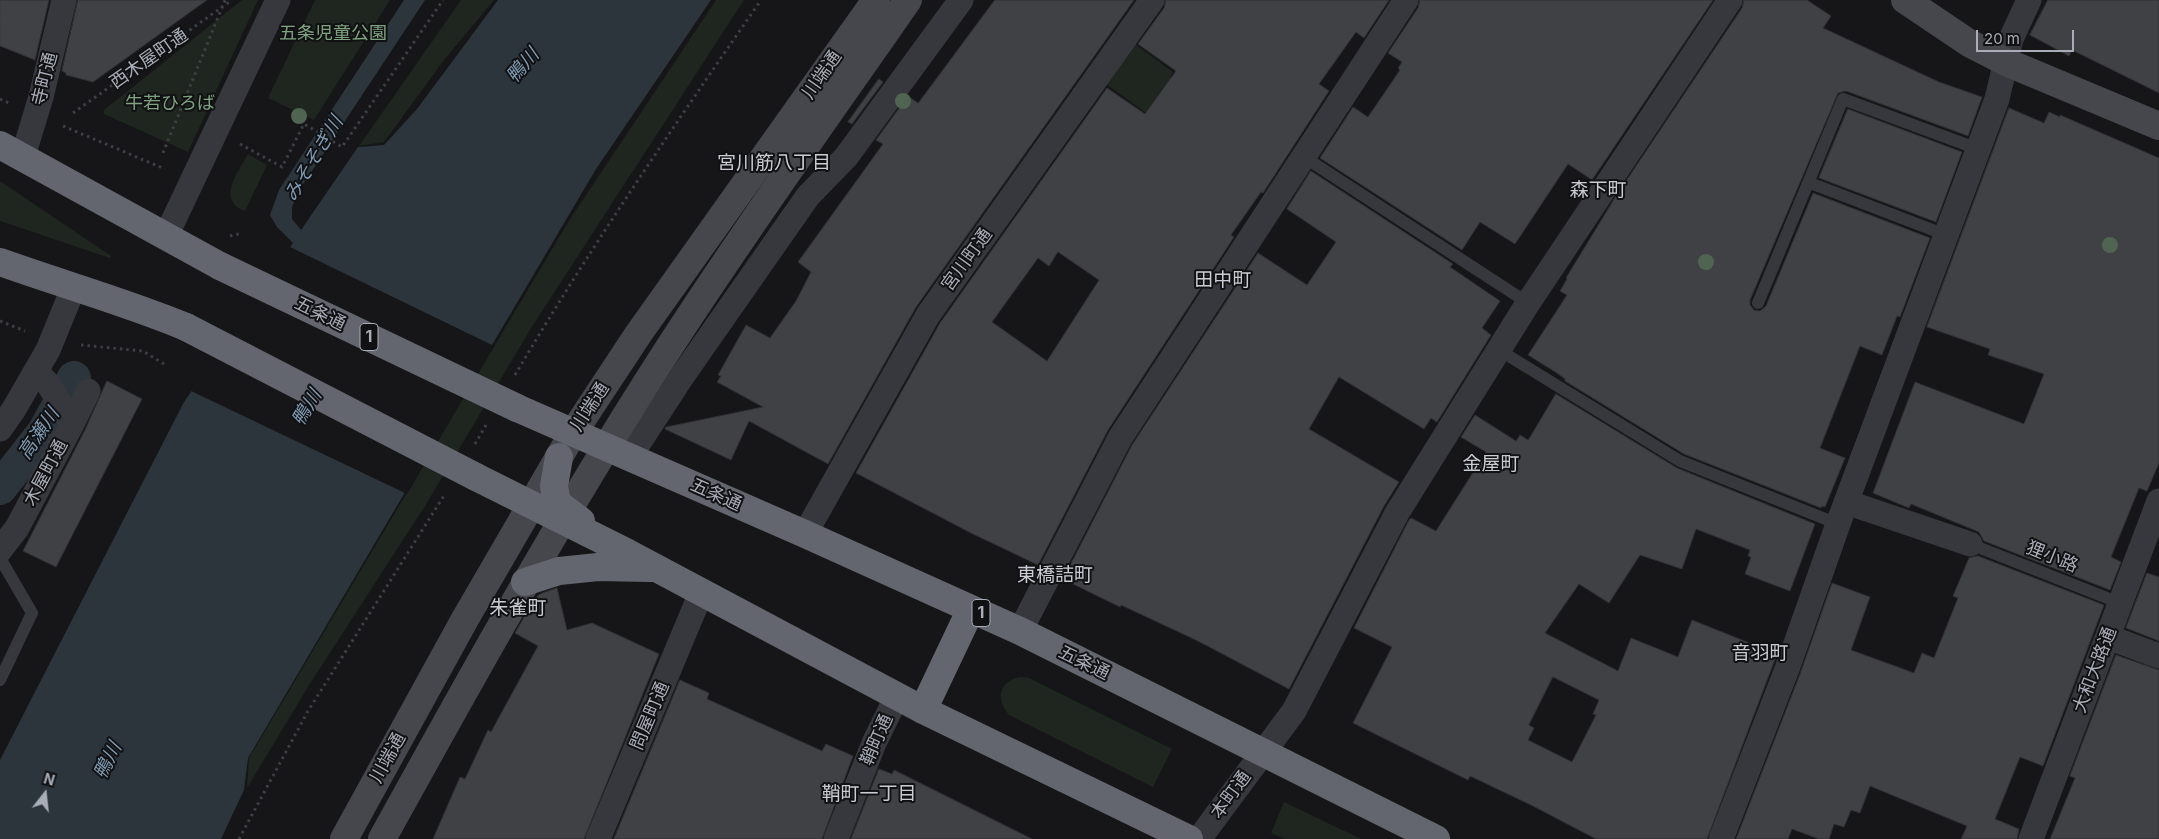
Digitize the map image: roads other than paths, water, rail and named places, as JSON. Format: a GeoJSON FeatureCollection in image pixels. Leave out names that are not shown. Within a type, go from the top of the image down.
{"type":"FeatureCollection","features":[{"type":"Feature","properties":{"kind":"highway","name":"五条通"},"geometry":{"type":"LineString","coordinates":[[12,151],[220,266],[517,408],[805,534],[1020,631],[1436,839]]}},
{"type":"Feature","properties":{"kind":"highway"},"geometry":{"type":"LineString","coordinates":[[0,262],[186,327],[531,505],[564,515],[654,568],[923,710],[1189,839]]}},
{"type":"Feature","properties":{"kind":"highway"},"geometry":{"type":"LineString","coordinates":[[559,457],[554,486],[557,503],[564,515]]}},
{"type":"Feature","properties":{"kind":"highway"},"geometry":{"type":"LineString","coordinates":[[525,582],[558,571],[598,567],[654,568]]}},
{"type":"Feature","properties":{"kind":"highway"},"geometry":{"type":"LineString","coordinates":[[923,710],[971,609]]}},
{"type":"Feature","properties":{"kind":"street","name":"寺町通"},"geometry":{"type":"LineString","coordinates":[[12,151],[36,114],[64,0]]}},
{"type":"Feature","properties":{"kind":"street"},"geometry":{"type":"LineString","coordinates":[[166,236],[278,0]]}},
{"type":"Feature","properties":{"kind":"street","name":"川端通"},"geometry":{"type":"LineString","coordinates":[[344,839],[465,619],[573,432],[639,333],[876,0]]}},
{"type":"Feature","properties":{"kind":"street","name":"川端通"},"geometry":{"type":"LineString","coordinates":[[382,839],[564,515],[618,452],[663,357],[908,0]]}},
{"type":"Feature","properties":{"kind":"street"},"geometry":{"type":"LineString","coordinates":[[618,452],[683,375],[808,196],[846,157],[961,0]]}},
{"type":"Feature","properties":{"kind":"street","name":"宮川町通"},"geometry":{"type":"LineString","coordinates":[[805,534],[928,315],[1152,0]]}},
{"type":"Feature","properties":{"kind":"street"},"geometry":{"type":"LineString","coordinates":[[1020,631],[1120,438],[1406,0]]}},
{"type":"Feature","properties":{"kind":"street","name":"本町通"},"geometry":{"type":"LineString","coordinates":[[1199,839],[1262,751],[1294,711],[1397,513],[1528,304],[1730,0]]}},
{"type":"Feature","properties":{"kind":"street"},"geometry":{"type":"LineString","coordinates":[[1905,0],[1969,43],[2006,62],[2159,126]]}},
{"type":"Feature","properties":{"kind":"street"},"geometry":{"type":"LineString","coordinates":[[1721,839],[1787,669],[1842,513],[1997,99],[2011,39],[2029,0]]}},
{"type":"Feature","properties":{"kind":"street"},"geometry":{"type":"LineString","coordinates":[[0,429],[14,409],[42,378],[48,350],[73,289]]}},
{"type":"Feature","properties":{"kind":"street","name":"木屋町通"},"geometry":{"type":"LineString","coordinates":[[0,550],[17,528],[70,421],[42,378]]}},
{"type":"Feature","properties":{"kind":"street"},"geometry":{"type":"LineString","coordinates":[[70,421],[88,391]]}},
{"type":"Feature","properties":{"kind":"street","name":"大和大路通"},"geometry":{"type":"LineString","coordinates":[[2031,839],[2159,501]]}},
{"type":"Feature","properties":{"kind":"street"},"geometry":{"type":"LineString","coordinates":[[1842,513],[1970,544]]}},
{"type":"Feature","properties":{"kind":"street","name":"問屋町通"},"geometry":{"type":"LineString","coordinates":[[598,839],[701,593]]}},
{"type":"Feature","properties":{"kind":"street"},"geometry":{"type":"LineString","coordinates":[[2108,637],[2159,656]]}},
{"type":"Feature","properties":{"kind":"street","name":"鞘町通"},"geometry":{"type":"LineString","coordinates":[[836,839],[874,744],[897,696]]}},
{"type":"Feature","properties":{"kind":"lane"},"geometry":{"type":"LineString","coordinates":[[1758,303],[1810,183],[1843,99],[1978,149]]}},
{"type":"Feature","properties":{"kind":"lane"},"geometry":{"type":"LineString","coordinates":[[1304,157],[1528,304]]}},
{"type":"Feature","properties":{"kind":"lane"},"geometry":{"type":"LineString","coordinates":[[1810,183],[1946,235]]}},
{"type":"Feature","properties":{"kind":"lane"},"geometry":{"type":"LineString","coordinates":[[1499,350],[1680,461],[1842,513]]}},
{"type":"Feature","properties":{"kind":"lane","name":"狸小路"},"geometry":{"type":"LineString","coordinates":[[1970,544],[2120,604]]}},
{"type":"Feature","properties":{"kind":"lane"},"geometry":{"type":"LineString","coordinates":[[0,558],[32,613],[0,680]]}},
{"type":"Feature","properties":{"kind":"water"},"geometry":{"type":"Polygon","coordinates":[[[404,0],[425,0],[300,189],[292,207],[292,219],[301,230],[358,147],[384,145],[417,109],[498,0],[711,0],[596,169],[248,758],[244,790],[221,839],[0,839],[0,760],[184,402],[293,243],[277,227],[270,215],[279,190],[404,0]]]}},
{"type":"Feature","properties":{"kind":"waterway","name":"高瀬川"},"geometry":{"type":"LineString","coordinates":[[0,488],[44,432],[74,378]]}},
{"type":"Feature","properties":{"kind":"district","name":"宮川筋八丁目"},"geometry":{"type":"Point","coordinates":[774,163]}},
{"type":"Feature","properties":{"kind":"district","name":"森下町"},"geometry":{"type":"Point","coordinates":[1598,190]}},
{"type":"Feature","properties":{"kind":"district","name":"田中町"},"geometry":{"type":"Point","coordinates":[1223,280]}},
{"type":"Feature","properties":{"kind":"district","name":"金屋町"},"geometry":{"type":"Point","coordinates":[1491,464]}},
{"type":"Feature","properties":{"kind":"district","name":"東橋詰町"},"geometry":{"type":"Point","coordinates":[1055,575]}},
{"type":"Feature","properties":{"kind":"district","name":"朱雀町"},"geometry":{"type":"Point","coordinates":[518,608]}},
{"type":"Feature","properties":{"kind":"district","name":"音羽町"},"geometry":{"type":"Point","coordinates":[1760,653]}},
{"type":"Feature","properties":{"kind":"district","name":"鞘町一丁目"},"geometry":{"type":"Point","coordinates":[869,794]}},
{"type":"Feature","properties":{"kind":"park label","name":"五条児童公園"},"geometry":{"type":"Point","coordinates":[333,34]}},
{"type":"Feature","properties":{"kind":"park label","name":"牛若ひろば"},"geometry":{"type":"Point","coordinates":[170,104]}},
{"type":"Feature","properties":{"kind":"water label","name":"鴨川"},"geometry":{"type":"Point","coordinates":[523,66]}},
{"type":"Feature","properties":{"kind":"water label","name":"みそそぎ川"},"geometry":{"type":"Point","coordinates":[314,159]}},
{"type":"Feature","properties":{"kind":"water label","name":"鴨川"},"geometry":{"type":"Point","coordinates":[307,408]}},
{"type":"Feature","properties":{"kind":"water label","name":"鴨川"},"geometry":{"type":"Point","coordinates":[108,761]}}]}
